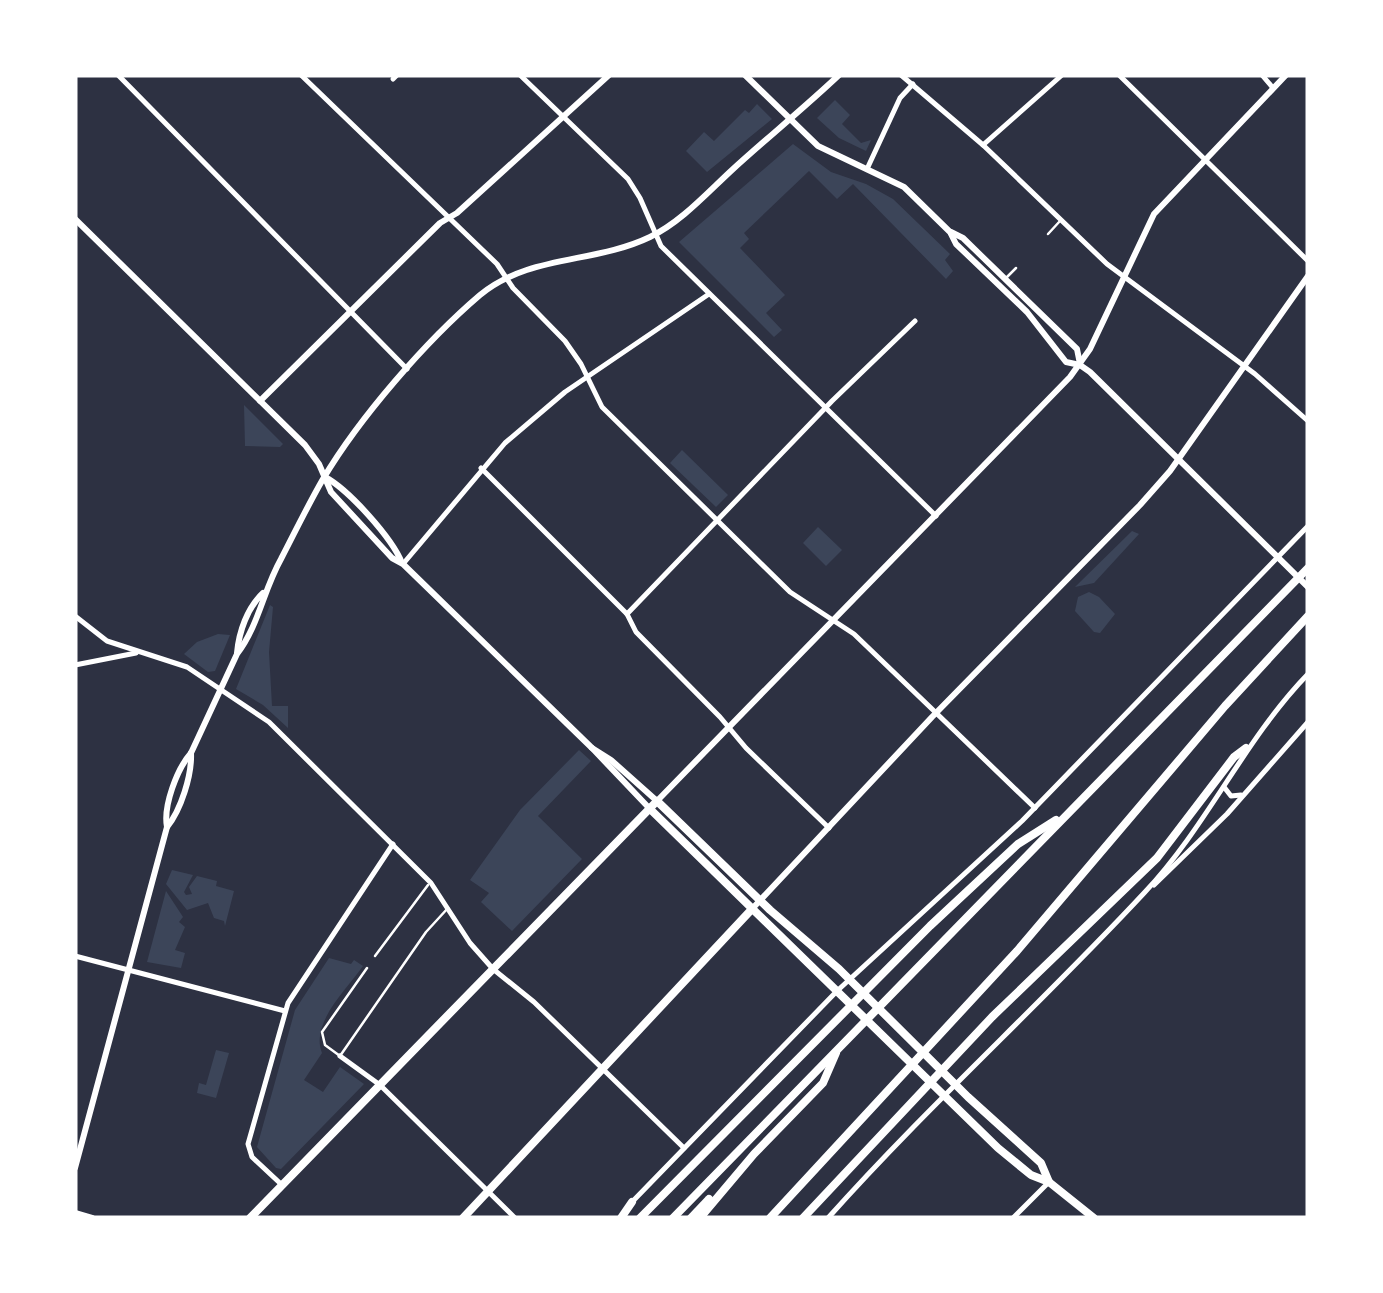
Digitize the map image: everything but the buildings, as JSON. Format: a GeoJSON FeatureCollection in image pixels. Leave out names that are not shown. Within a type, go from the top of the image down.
{"type":"FeatureCollection","features":[{"type":"Feature","properties":{"kind":"main road"},"geometry":{"type":"LineString","coordinates":[[260,401],[448,218],[610,75]]}},
{"type":"Feature","properties":{"kind":"main road"},"geometry":{"type":"LineString","coordinates":[[745,75],[831,155],[904,187],[1078,348],[1080,365]]}},
{"type":"Feature","properties":{"kind":"main road"},"geometry":{"type":"LineString","coordinates":[[75,1168],[167,827],[174,819],[192,766],[191,753],[264,606],[265,590],[325,476],[407,369],[466,308],[506,278],[544,263],[612,251],[668,228],[839,75]]}},
{"type":"Feature","properties":{"kind":"main road"},"geometry":{"type":"LineString","coordinates":[[250,1218],[1080,365],[1154,214],[1286,75]]}},
{"type":"Feature","properties":{"kind":"main road"},"geometry":{"type":"LineString","coordinates":[[75,219],[305,445],[325,476],[337,483],[397,551],[403,564],[592,748],[650,810],[1019,1166],[1049,1182],[1094,1218]]}},
{"type":"Feature","properties":{"kind":"main road"},"geometry":{"type":"LineString","coordinates":[[950,232],[956,244],[1028,312],[1066,362],[1080,365],[1308,587]]}},
{"type":"Feature","properties":{"kind":"main road"},"geometry":{"type":"LineString","coordinates":[[462,1218],[937,712],[1140,505],[1308,276]]}},
{"type":"Feature","properties":{"kind":"main road"},"geometry":{"type":"LineString","coordinates":[[674,1218],[1308,568]]}},
{"type":"Feature","properties":{"kind":"main road"},"geometry":{"type":"LineString","coordinates":[[770,1218],[1017,951],[1224,706],[1308,616]]}},
{"type":"Feature","properties":{"kind":"main road"},"geometry":{"type":"LineString","coordinates":[[592,748],[657,801],[760,901],[858,987],[1041,1163],[1049,1182]]}},
{"type":"Feature","properties":{"kind":"main road"},"geometry":{"type":"LineString","coordinates":[[804,1218],[980,1030],[1156,858],[1234,757],[1246,748]]}},
{"type":"Feature","properties":{"kind":"main road"},"geometry":{"type":"LineString","coordinates":[[640,1218],[930,926],[1018,844],[1068,812]]}},
{"type":"Feature","properties":{"kind":"main road"},"geometry":{"type":"LineString","coordinates":[[691,1218],[823,1083],[838,1048]]}},
{"type":"Feature","properties":{"kind":"main road"},"geometry":{"type":"LineString","coordinates":[[700,1218],[724,1187]]}},
{"type":"Feature","properties":{"kind":"main road"},"geometry":{"type":"LineString","coordinates":[[618,1218],[632,1202]]}},
{"type":"Feature","properties":{"kind":"main road"},"geometry":{"type":"LineString","coordinates":[[75,1214],[92,1218]]}},
{"type":"Feature","properties":{"kind":"street"},"geometry":{"type":"LineString","coordinates":[[118,75],[407,369]]}},
{"type":"Feature","properties":{"kind":"street"},"geometry":{"type":"LineString","coordinates":[[301,75],[492,258],[513,288],[559,334],[602,408],[790,592],[854,634],[1034,808]]}},
{"type":"Feature","properties":{"kind":"street"},"geometry":{"type":"LineString","coordinates":[[520,75],[632,184],[661,246],[936,516]]}},
{"type":"Feature","properties":{"kind":"street"},"geometry":{"type":"LineString","coordinates":[[904,75],[1124,275],[1244,365],[1308,421]]}},
{"type":"Feature","properties":{"kind":"street"},"geometry":{"type":"LineString","coordinates":[[983,145],[1062,75]]}},
{"type":"Feature","properties":{"kind":"street"},"geometry":{"type":"LineString","coordinates":[[1119,75],[1308,260]]}},
{"type":"Feature","properties":{"kind":"street"},"geometry":{"type":"LineString","coordinates":[[1262,75],[1273,88]]}},
{"type":"Feature","properties":{"kind":"street"},"geometry":{"type":"LineString","coordinates":[[867,169],[900,98],[914,83]]}},
{"type":"Feature","properties":{"kind":"street"},"geometry":{"type":"LineString","coordinates":[[403,564],[505,443],[586,377],[708,294]]}},
{"type":"Feature","properties":{"kind":"street"},"geometry":{"type":"LineString","coordinates":[[627,614],[915,320]]}},
{"type":"Feature","properties":{"kind":"street"},"geometry":{"type":"LineString","coordinates":[[481,468],[627,614],[636,632],[746,748],[829,828]]}},
{"type":"Feature","properties":{"kind":"street"},"geometry":{"type":"LineString","coordinates":[[632,1202],[837,991],[1034,808],[1308,526]]}},
{"type":"Feature","properties":{"kind":"street"},"geometry":{"type":"LineString","coordinates":[[75,616],[107,641],[179,662],[269,722],[431,883],[492,969],[534,1002],[684,1148]]}},
{"type":"Feature","properties":{"kind":"street"},"geometry":{"type":"LineString","coordinates":[[75,664],[138,652]]}},
{"type":"Feature","properties":{"kind":"street"},"geometry":{"type":"LineString","coordinates":[[1148,890],[1224,787],[1246,748],[1308,674]]}},
{"type":"Feature","properties":{"kind":"street"},"geometry":{"type":"LineString","coordinates":[[828,1218],[1167,875],[1308,722]]}},
{"type":"Feature","properties":{"kind":"street"},"geometry":{"type":"LineString","coordinates":[[1224,787],[1231,796],[1241,795]]}},
{"type":"Feature","properties":{"kind":"street"},"geometry":{"type":"LineString","coordinates":[[282,1185],[252,1157],[248,1144],[284,1012],[394,844]]}},
{"type":"Feature","properties":{"kind":"street"},"geometry":{"type":"LineString","coordinates":[[75,956],[284,1012]]}},
{"type":"Feature","properties":{"kind":"street"},"geometry":{"type":"LineString","coordinates":[[340,1056],[380,1085],[516,1218]]}},
{"type":"Feature","properties":{"kind":"street"},"geometry":{"type":"LineString","coordinates":[[1013,1218],[1049,1182]]}},
{"type":"Feature","properties":{"kind":"lane"},"geometry":{"type":"LineString","coordinates":[[1048,234],[1061,220]]}},
{"type":"Feature","properties":{"kind":"lane"},"geometry":{"type":"LineString","coordinates":[[1005,279],[1016,268]]}},
{"type":"Feature","properties":{"kind":"lane"},"geometry":{"type":"LineString","coordinates":[[375,956],[431,883]]}},
{"type":"Feature","properties":{"kind":"lane"},"geometry":{"type":"LineString","coordinates":[[367,968],[322,1032],[325,1044],[340,1056],[426,932],[448,908]]}},
{"type":"Feature","properties":{"kind":"shaded area"},"geometry":{"type":"Polygon","coordinates":[[[835,100],[850,115],[842,124],[861,143],[871,140],[866,151],[839,138],[817,118],[835,100]]]}},
{"type":"Feature","properties":{"kind":"shaded area"},"geometry":{"type":"Polygon","coordinates":[[[757,104],[772,119],[707,172],[686,151],[704,132],[714,141],[745,110],[749,113],[757,104]]]}},
{"type":"Feature","properties":{"kind":"shaded area"},"geometry":{"type":"Polygon","coordinates":[[[793,144],[831,172],[893,199],[950,254],[945,260],[953,271],[946,279],[853,184],[837,199],[809,171],[744,233],[749,239],[740,248],[785,295],[766,313],[782,330],[774,337],[679,242],[793,144]]]}},
{"type":"Feature","properties":{"kind":"shaded area"},"geometry":{"type":"Polygon","coordinates":[[[244,405],[283,444],[280,447],[245,446],[244,405]]]}},
{"type":"Feature","properties":{"kind":"shaded area"},"geometry":{"type":"Polygon","coordinates":[[[682,450],[728,495],[716,507],[670,463],[682,450]]]}},
{"type":"Feature","properties":{"kind":"shaded area"},"geometry":{"type":"Polygon","coordinates":[[[818,527],[842,550],[826,566],[803,543],[818,527]]]}},
{"type":"Feature","properties":{"kind":"shaded area"},"geometry":{"type":"Polygon","coordinates":[[[1132,531],[1139,534],[1094,583],[1075,587],[1132,531]]]}},
{"type":"Feature","properties":{"kind":"shaded area"},"geometry":{"type":"Polygon","coordinates":[[[1089,592],[1115,614],[1100,633],[1094,632],[1075,611],[1078,597],[1089,592]]]}},
{"type":"Feature","properties":{"kind":"shaded area"},"geometry":{"type":"Polygon","coordinates":[[[270,605],[272,706],[288,706],[288,728],[263,705],[236,689],[270,605]]]}},
{"type":"Feature","properties":{"kind":"shaded area"},"geometry":{"type":"Polygon","coordinates":[[[218,634],[230,635],[215,671],[208,672],[184,654],[197,642],[218,634]]]}},
{"type":"Feature","properties":{"kind":"shaded area"},"geometry":{"type":"Polygon","coordinates":[[[579,750],[591,761],[538,816],[582,859],[512,931],[481,902],[489,893],[470,880],[520,810],[579,750]]]}},
{"type":"Feature","properties":{"kind":"shaded area"},"geometry":{"type":"Polygon","coordinates":[[[172,870],[193,875],[186,895],[192,894],[189,887],[197,876],[234,891],[225,926],[224,921],[214,918],[208,903],[187,910],[166,884],[172,870]]]}},
{"type":"Feature","properties":{"kind":"shaded area"},"geometry":{"type":"Polygon","coordinates":[[[166,891],[185,927],[175,950],[185,953],[181,968],[147,962],[166,891]]]}},
{"type":"Feature","properties":{"kind":"shaded area"},"geometry":{"type":"Polygon","coordinates":[[[329,958],[351,964],[354,960],[363,966],[325,1018],[322,1053],[304,1080],[323,1092],[340,1067],[364,1084],[281,1169],[276,1168],[257,1147],[295,1010],[329,958]]]}},
{"type":"Feature","properties":{"kind":"shaded area"},"geometry":{"type":"Polygon","coordinates":[[[216,1050],[229,1053],[216,1098],[197,1093],[199,1083],[206,1085],[216,1050]]]}}]}
